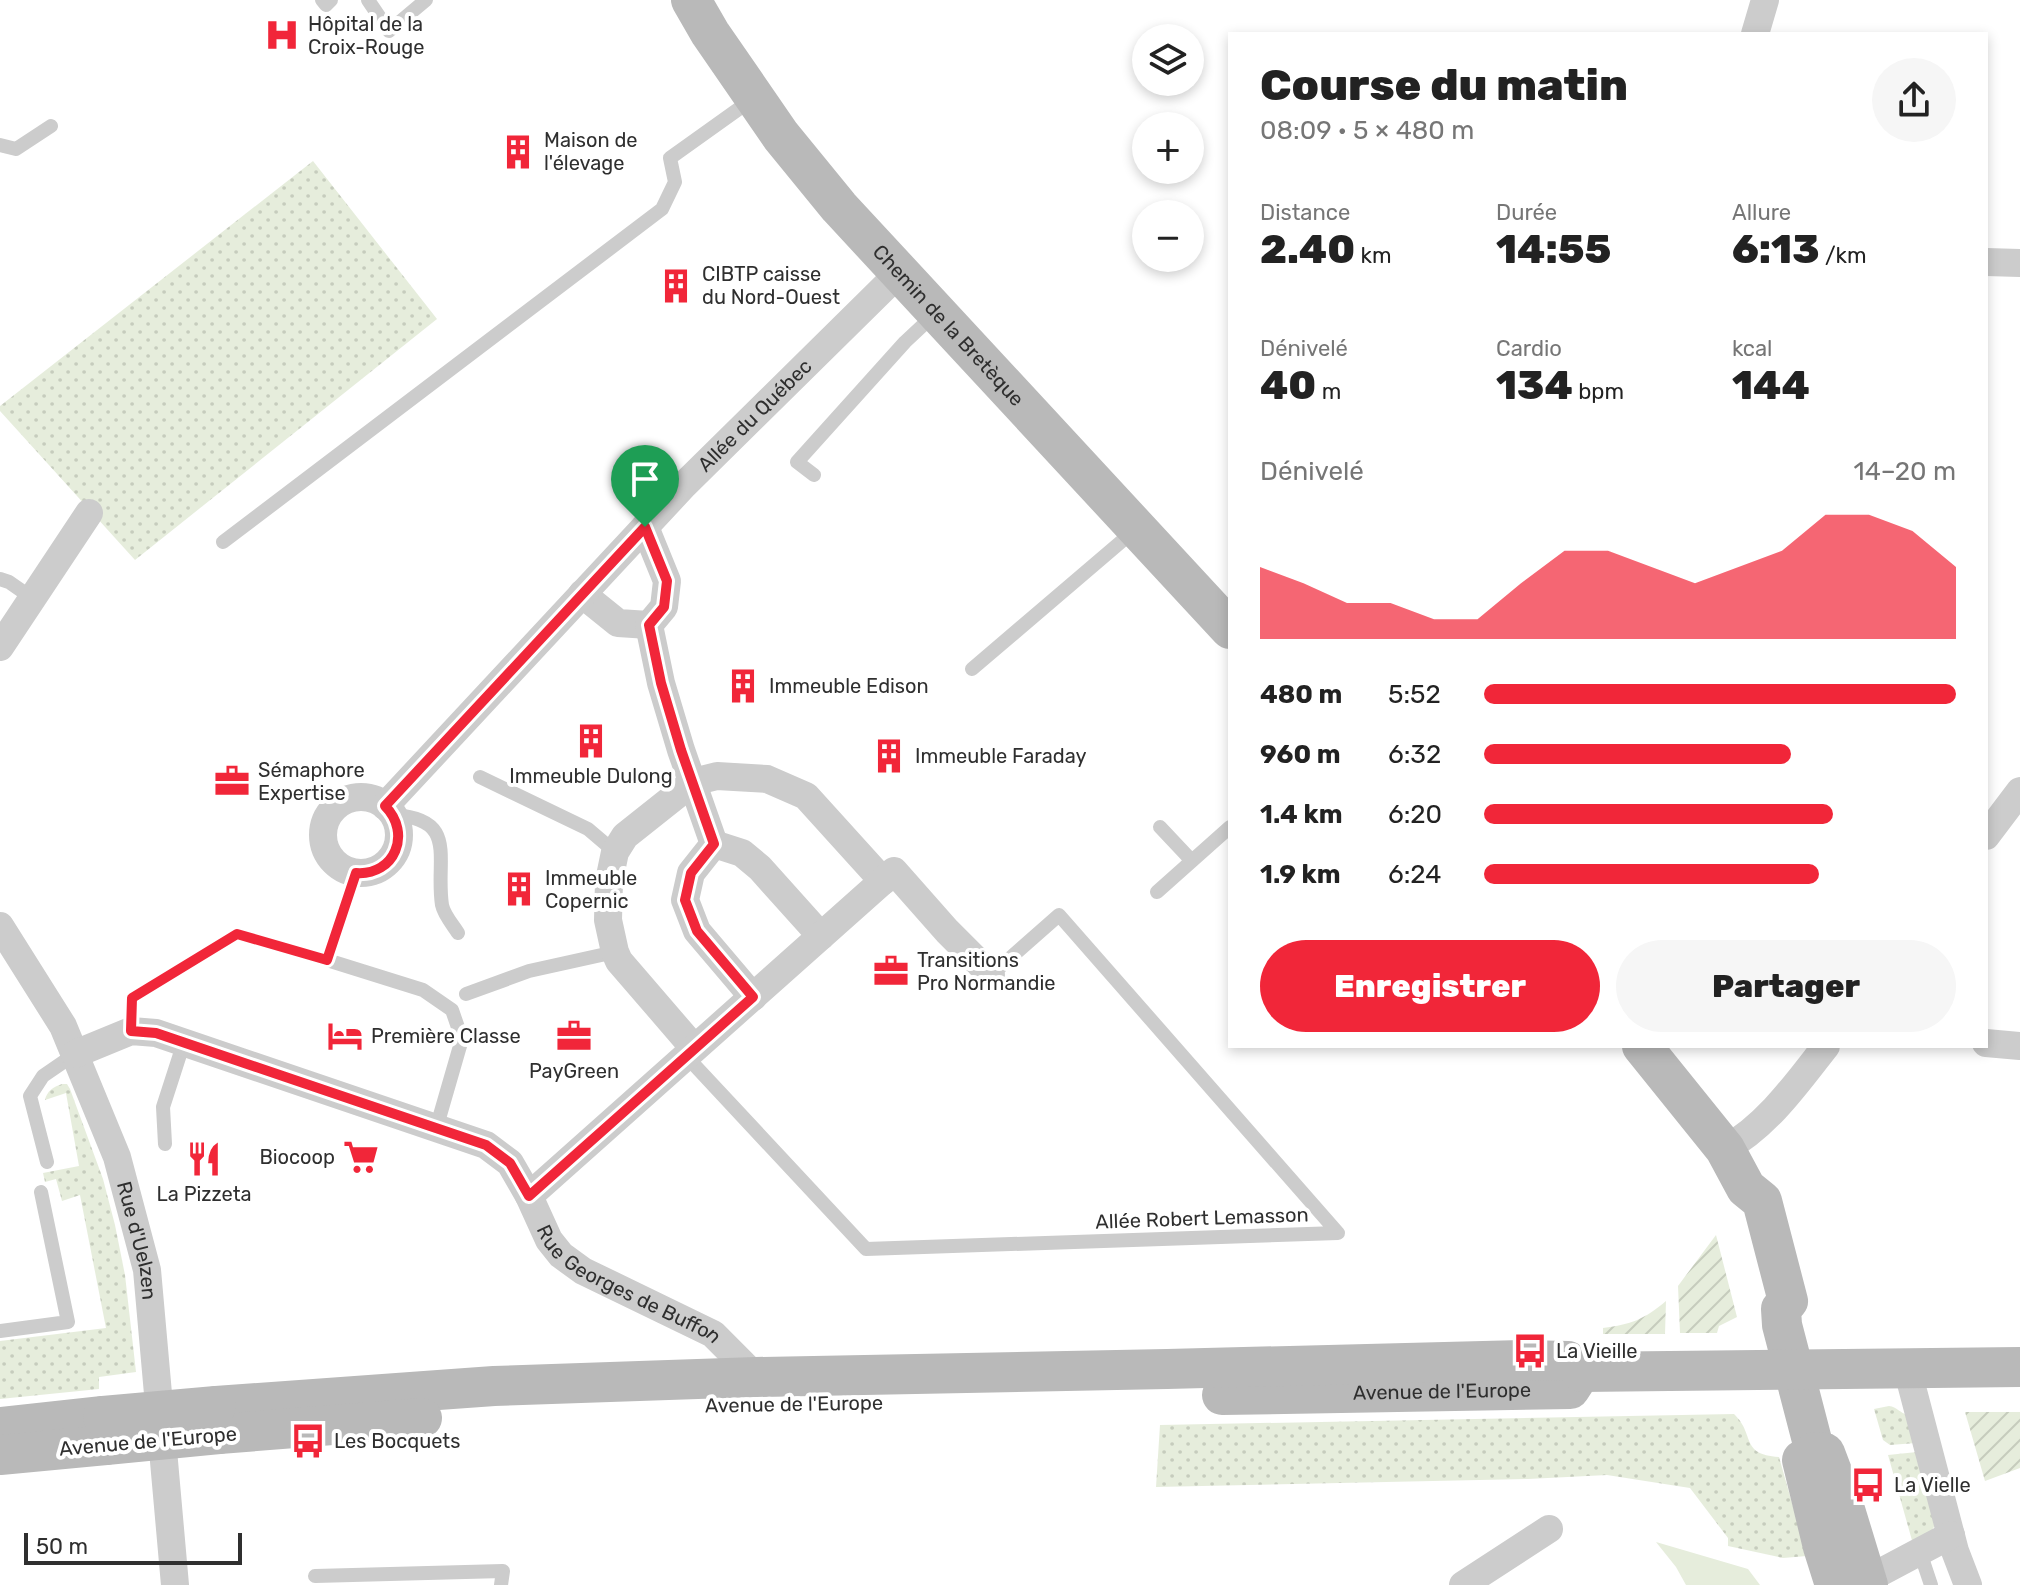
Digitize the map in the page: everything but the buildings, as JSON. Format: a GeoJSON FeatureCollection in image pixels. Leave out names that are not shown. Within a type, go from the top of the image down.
{"type":"FeatureCollection","features":[{"type":"Feature","properties":{"kind":"main road","name":"Chemin de la Bretèque"},"geometry":{"type":"LineString","coordinates":[[691,0],[781,136],[829,195],[1228,627]]}},
{"type":"Feature","properties":{"kind":"main road"},"geometry":{"type":"LineString","coordinates":[[1644,1048],[1725,1149],[1746,1188],[1762,1201],[1788,1301],[1781,1309],[1782,1325],[1815,1452],[1825,1453],[1839,1490],[1856,1583]]}},
{"type":"Feature","properties":{"kind":"main road","name":"Avenue de l'Europe"},"geometry":{"type":"LineString","coordinates":[[0,1427],[104,1430],[217,1420],[494,1386],[756,1377],[1522,1360],[1568,1361],[1581,1372],[2020,1367]]}},
{"type":"Feature","properties":{"kind":"main road","name":"Avenue de l'Europe"},"geometry":{"type":"LineString","coordinates":[[217,1420],[742,1404],[1570,1389],[1581,1372]]}},
{"type":"Feature","properties":{"kind":"main road","name":"Avenue de l'Europe"},"geometry":{"type":"LineString","coordinates":[[0,1455],[104,1430]]}},
{"type":"Feature","properties":{"kind":"street"},"geometry":{"type":"LineString","coordinates":[[1756,32],[1765,0]]}},
{"type":"Feature","properties":{"kind":"street"},"geometry":{"type":"LineString","coordinates":[[1988,262],[2020,263]]}},
{"type":"Feature","properties":{"kind":"street","name":"Allée du Québec"},"geometry":{"type":"LineString","coordinates":[[390,811],[582,594],[692,477],[899,273]]}},
{"type":"Feature","properties":{"kind":"street"},"geometry":{"type":"LineString","coordinates":[[0,647],[89,513]]}},
{"type":"Feature","properties":{"kind":"street"},"geometry":{"type":"LineString","coordinates":[[645,527],[667,581],[664,607],[649,625]]}},
{"type":"Feature","properties":{"kind":"street"},"geometry":{"type":"LineString","coordinates":[[582,594],[618,623],[649,625]]}},
{"type":"Feature","properties":{"kind":"street"},"geometry":{"type":"LineString","coordinates":[[649,625],[661,683],[714,844]]}},
{"type":"Feature","properties":{"kind":"street"},"geometry":{"type":"LineString","coordinates":[[690,1052],[619,961],[608,920],[609,881],[615,852],[625,836],[693,782],[717,776],[767,779],[806,796],[991,975]]}},
{"type":"Feature","properties":{"kind":"street"},"geometry":{"type":"LineString","coordinates":[[1988,833],[2020,791]]}},
{"type":"Feature","properties":{"kind":"street"},"geometry":{"type":"LineString","coordinates":[[355,797],[370,798],[390,811],[399,829],[398,844],[386,863],[373,871],[356,873],[338,866],[324,848],[322,833],[326,819],[335,807],[355,797]]}},
{"type":"Feature","properties":{"kind":"street"},"geometry":{"type":"LineString","coordinates":[[714,844],[742,853],[760,868],[821,936]]}},
{"type":"Feature","properties":{"kind":"street"},"geometry":{"type":"LineString","coordinates":[[714,844],[691,873],[685,900],[697,931],[753,997]]}},
{"type":"Feature","properties":{"kind":"street"},"geometry":{"type":"LineString","coordinates":[[529,1196],[889,876]]}},
{"type":"Feature","properties":{"kind":"street","name":"Rue d'Uelzen"},"geometry":{"type":"LineString","coordinates":[[0,926],[63,1026],[117,1157],[147,1270],[175,1585]]}},
{"type":"Feature","properties":{"kind":"street"},"geometry":{"type":"LineString","coordinates":[[75,1054],[131,1031]]}},
{"type":"Feature","properties":{"kind":"street","name":"Rue Georges de Buffon"},"geometry":{"type":"LineString","coordinates":[[131,1031],[156,1033],[486,1145],[510,1163],[544,1230],[561,1255],[583,1271],[713,1334],[756,1377]]}},
{"type":"Feature","properties":{"kind":"street"},"geometry":{"type":"LineString","coordinates":[[1988,1043],[2020,1046]]}},
{"type":"Feature","properties":{"kind":"street"},"geometry":{"type":"LineString","coordinates":[[1725,1149],[1744,1139],[1777,1106],[1824,1048]]}},
{"type":"Feature","properties":{"kind":"street"},"geometry":{"type":"LineString","coordinates":[[1907,1368],[1951,1535],[1973,1583]]}},
{"type":"Feature","properties":{"kind":"street"},"geometry":{"type":"LineString","coordinates":[[1463,1585],[1549,1529]]}},
{"type":"Feature","properties":{"kind":"street"},"geometry":{"type":"LineString","coordinates":[[1856,1583],[1951,1535]]}},
{"type":"Feature","properties":{"kind":"lane"},"geometry":{"type":"LineString","coordinates":[[322,0],[326,5],[331,0]]}},
{"type":"Feature","properties":{"kind":"lane"},"geometry":{"type":"LineString","coordinates":[[368,0],[389,31],[426,0]]}},
{"type":"Feature","properties":{"kind":"lane"},"geometry":{"type":"LineString","coordinates":[[223,542],[662,209],[675,182],[670,158],[754,97]]}},
{"type":"Feature","properties":{"kind":"lane"},"geometry":{"type":"LineString","coordinates":[[0,145],[16,149],[51,126]]}},
{"type":"Feature","properties":{"kind":"lane"},"geometry":{"type":"LineString","coordinates":[[814,475],[797,462],[936,312]]}},
{"type":"Feature","properties":{"kind":"lane"},"geometry":{"type":"LineString","coordinates":[[972,669],[1137,529]]}},
{"type":"Feature","properties":{"kind":"lane"},"geometry":{"type":"LineString","coordinates":[[0,579],[32,598]]}},
{"type":"Feature","properties":{"kind":"lane"},"geometry":{"type":"LineString","coordinates":[[480,777],[588,829],[615,852]]}},
{"type":"Feature","properties":{"kind":"lane"},"geometry":{"type":"LineString","coordinates":[[390,811],[429,823],[440,837],[443,909],[458,933]]}},
{"type":"Feature","properties":{"kind":"lane"},"geometry":{"type":"LineString","coordinates":[[1160,827],[1192,861]]}},
{"type":"Feature","properties":{"kind":"lane"},"geometry":{"type":"LineString","coordinates":[[1157,892],[1228,829]]}},
{"type":"Feature","properties":{"kind":"lane"},"geometry":{"type":"LineString","coordinates":[[327,960],[356,873]]}},
{"type":"Feature","properties":{"kind":"lane","name":"Allée Robert Lemasson"},"geometry":{"type":"LineString","coordinates":[[690,1052],[866,1249],[1338,1233],[1059,915],[991,975]]}},
{"type":"Feature","properties":{"kind":"lane"},"geometry":{"type":"LineString","coordinates":[[131,1031],[132,998],[237,934],[423,990],[452,1010],[462,1039],[436,1129]]}},
{"type":"Feature","properties":{"kind":"lane"},"geometry":{"type":"LineString","coordinates":[[466,994],[529,971],[615,952]]}},
{"type":"Feature","properties":{"kind":"lane"},"geometry":{"type":"LineString","coordinates":[[165,1144],[163,1107],[184,1042]]}},
{"type":"Feature","properties":{"kind":"lane"},"geometry":{"type":"LineString","coordinates":[[47,1162],[30,1096],[43,1076],[75,1054]]}},
{"type":"Feature","properties":{"kind":"lane"},"geometry":{"type":"LineString","coordinates":[[0,1331],[68,1322],[41,1192]]}},
{"type":"Feature","properties":{"kind":"lane"},"geometry":{"type":"LineString","coordinates":[[1920,1552],[1931,1585]]}},
{"type":"Feature","properties":{"kind":"lane"},"geometry":{"type":"LineString","coordinates":[[315,1576],[503,1571],[501,1585]]}},
{"type":"Feature","properties":{"kind":"green space"},"geometry":{"type":"Polygon","coordinates":[[[313,161],[437,319],[135,560],[0,411],[0,406],[313,161]]]}},
{"type":"Feature","properties":{"kind":"green space"},"geometry":{"type":"Polygon","coordinates":[[[67,1084],[70,1089],[103,1179],[115,1225],[125,1275],[136,1372],[99,1377],[99,1389],[0,1399],[0,1341],[106,1328],[80,1195],[62,1201],[56,1179],[45,1182],[43,1173],[79,1166],[66,1093],[45,1100],[51,1090],[67,1084]]]}},
{"type":"Feature","properties":{"kind":"green space"},"geometry":{"type":"Polygon","coordinates":[[[1716,1235],[1737,1317],[1719,1326],[1717,1333],[1680,1333],[1678,1286],[1716,1235]]]}},
{"type":"Feature","properties":{"kind":"green space"},"geometry":{"type":"Polygon","coordinates":[[[1666,1301],[1665,1334],[1603,1334],[1603,1328],[1637,1320],[1666,1301]]]}},
{"type":"Feature","properties":{"kind":"green space"},"geometry":{"type":"Polygon","coordinates":[[[1889,1406],[1908,1415],[1916,1443],[1890,1445],[1883,1440],[1874,1409],[1889,1406]]]}},
{"type":"Feature","properties":{"kind":"green space"},"geometry":{"type":"Polygon","coordinates":[[[1965,1412],[2020,1412],[2020,1468],[1985,1481],[1965,1412]]]}},
{"type":"Feature","properties":{"kind":"green space"},"geometry":{"type":"Polygon","coordinates":[[[1734,1414],[1753,1448],[1779,1457],[1807,1556],[1783,1558],[1728,1546],[1728,1538],[1690,1488],[1607,1475],[1156,1487],[1160,1425],[1734,1414]]]}},
{"type":"Feature","properties":{"kind":"green space"},"geometry":{"type":"Polygon","coordinates":[[[1917,1452],[1937,1520],[1931,1532],[1913,1544],[1888,1455],[1917,1452]]]}},
{"type":"Feature","properties":{"kind":"green space"},"geometry":{"type":"Polygon","coordinates":[[[1656,1542],[1748,1569],[1760,1585],[1686,1585],[1656,1542]]]}},
{"type":"Feature","properties":{"kind":"place","name":"Hôpital de la Croix-Rouge"},"geometry":{"type":"Point","coordinates":[282,35]}},
{"type":"Feature","properties":{"kind":"place","name":"Maison de l'élevage"},"geometry":{"type":"Point","coordinates":[518,152]}},
{"type":"Feature","properties":{"kind":"place","name":"CIBTP caisse du Nord-Ouest"},"geometry":{"type":"Point","coordinates":[676,286]}},
{"type":"Feature","properties":{"kind":"place","name":"Immeuble Edison"},"geometry":{"type":"Point","coordinates":[743,686]}},
{"type":"Feature","properties":{"kind":"place","name":"Immeuble Dulong"},"geometry":{"type":"Point","coordinates":[591,741]}},
{"type":"Feature","properties":{"kind":"place","name":"Immeuble Faraday"},"geometry":{"type":"Point","coordinates":[889,756]}},
{"type":"Feature","properties":{"kind":"place","name":"Sémaphore Expertise"},"geometry":{"type":"Point","coordinates":[232,781]}},
{"type":"Feature","properties":{"kind":"place","name":"Immeuble Copernic"},"geometry":{"type":"Point","coordinates":[519,889]}},
{"type":"Feature","properties":{"kind":"place","name":"Transitions Pro Normandie"},"geometry":{"type":"Point","coordinates":[891,971]}},
{"type":"Feature","properties":{"kind":"place","name":"Première Classe"},"geometry":{"type":"Point","coordinates":[345,1036]}},
{"type":"Feature","properties":{"kind":"place","name":"PayGreen"},"geometry":{"type":"Point","coordinates":[574,1036]}},
{"type":"Feature","properties":{"kind":"place","name":"Biocoop"},"geometry":{"type":"Point","coordinates":[361,1157]}},
{"type":"Feature","properties":{"kind":"place","name":"La Pizzeta"},"geometry":{"type":"Point","coordinates":[204,1159]}},
{"type":"Feature","properties":{"kind":"place","name":"La Vieille"},"geometry":{"type":"Point","coordinates":[1530,1351]}},
{"type":"Feature","properties":{"kind":"place","name":"Les Bocquets"},"geometry":{"type":"Point","coordinates":[308,1441]}},
{"type":"Feature","properties":{"kind":"place","name":"La Vielle"},"geometry":{"type":"Point","coordinates":[1868,1485]}},
{"type":"Feature","properties":{"kind":"route"},"geometry":{"type":"LineString","coordinates":[[645,527],[667,581],[664,607],[649,625],[661,683],[714,844],[691,873],[685,900],[697,931],[753,997],[529,1196],[510,1163],[486,1145],[156,1033],[131,1031],[132,998],[237,934],[327,960],[356,873],[373,871],[386,863],[398,844],[397,822],[385,806],[645,527]]}}]}
